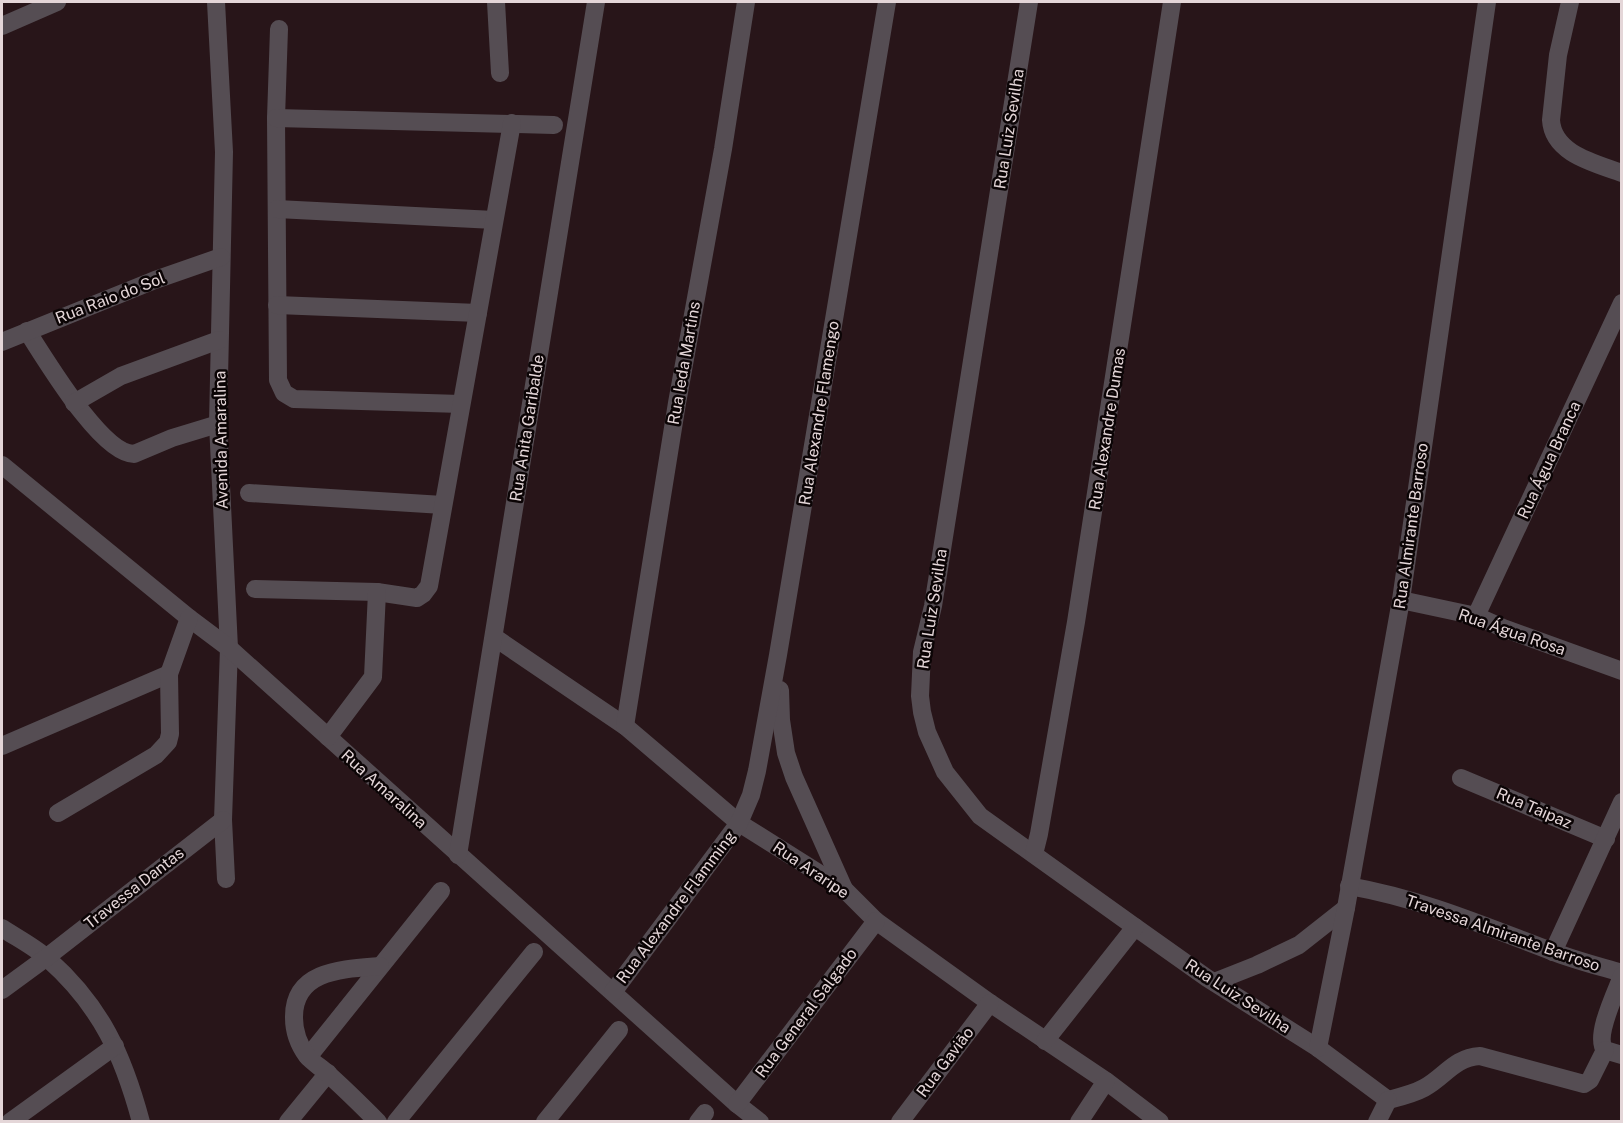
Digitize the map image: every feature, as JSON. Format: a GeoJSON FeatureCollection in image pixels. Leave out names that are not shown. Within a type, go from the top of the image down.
{"type":"FeatureCollection","features":[{"type":"Feature","properties":{"kind":"street"},"geometry":{"type":"LineString","coordinates":[[2,26],[34,6],[57,2]]}},
{"type":"Feature","properties":{"kind":"street","name":"Avenida Amaralina"},"geometry":{"type":"LineString","coordinates":[[216,2],[224,152],[218,424],[229,648],[223,820],[226,879]]}},
{"type":"Feature","properties":{"kind":"street"},"geometry":{"type":"LineString","coordinates":[[496,2],[500,74]]}},
{"type":"Feature","properties":{"kind":"street","name":"Rua Anita Garibalde"},"geometry":{"type":"LineString","coordinates":[[458,855],[596,2]]}},
{"type":"Feature","properties":{"kind":"street","name":"Rua Ieda Martins"},"geometry":{"type":"LineString","coordinates":[[626,726],[677,403],[723,149],[746,2]]}},
{"type":"Feature","properties":{"kind":"street","name":"Rua Alexandre Flamengo"},"geometry":{"type":"LineString","coordinates":[[739,823],[751,795],[757,771],[778,656],[887,2]]}},
{"type":"Feature","properties":{"kind":"street","name":"Rua Luiz Sevilha"},"geometry":{"type":"LineString","coordinates":[[1029,2],[936,582],[922,652],[920,696],[927,732],[945,772],[980,816],[1214,982],[1318,1048],[1388,1100]]}},
{"type":"Feature","properties":{"kind":"street","name":"Rua Alexandre Dumas"},"geometry":{"type":"LineString","coordinates":[[1034,854],[1040,834],[1076,622],[1172,2]]}},
{"type":"Feature","properties":{"kind":"street","name":"Rua Almirante Barroso"},"geometry":{"type":"LineString","coordinates":[[1318,1048],[1346,908],[1401,600],[1487,2]]}},
{"type":"Feature","properties":{"kind":"street"},"geometry":{"type":"LineString","coordinates":[[1570,2],[1558,55],[1552,130],[1556,139],[1567,150],[1622,173]]}},
{"type":"Feature","properties":{"kind":"street"},"geometry":{"type":"LineString","coordinates":[[279,29],[276,118],[278,380],[284,393],[294,399],[461,404]]}},
{"type":"Feature","properties":{"kind":"street"},"geometry":{"type":"LineString","coordinates":[[276,118],[554,125]]}},
{"type":"Feature","properties":{"kind":"street"},"geometry":{"type":"LineString","coordinates":[[255,589],[378,592],[417,598],[429,586],[512,123]]}},
{"type":"Feature","properties":{"kind":"street"},"geometry":{"type":"LineString","coordinates":[[277,209],[494,220]]}},
{"type":"Feature","properties":{"kind":"street","name":"Rua Raio do Sol"},"geometry":{"type":"LineString","coordinates":[[2,342],[155,280],[220,257]]}},
{"type":"Feature","properties":{"kind":"street","name":"Rua Água Branca"},"geometry":{"type":"LineString","coordinates":[[1476,616],[1622,303]]}},
{"type":"Feature","properties":{"kind":"street"},"geometry":{"type":"LineString","coordinates":[[277,305],[478,313]]}},
{"type":"Feature","properties":{"kind":"street"},"geometry":{"type":"LineString","coordinates":[[27,331],[87,419],[115,446],[128,454],[134,454],[172,438],[218,424]]}},
{"type":"Feature","properties":{"kind":"street"},"geometry":{"type":"LineString","coordinates":[[74,403],[120,376],[219,340]]}},
{"type":"Feature","properties":{"kind":"street","name":"Rua Amaralina"},"geometry":{"type":"LineString","coordinates":[[2,465],[229,648],[458,855],[760,1122]]}},
{"type":"Feature","properties":{"kind":"street"},"geometry":{"type":"LineString","coordinates":[[249,493],[443,506]]}},
{"type":"Feature","properties":{"kind":"street"},"geometry":{"type":"LineString","coordinates":[[328,737],[373,677],[378,592]]}},
{"type":"Feature","properties":{"kind":"street","name":"Rua Água Rosa"},"geometry":{"type":"LineString","coordinates":[[1401,600],[1476,616],[1622,671]]}},
{"type":"Feature","properties":{"kind":"street"},"geometry":{"type":"LineString","coordinates":[[58,813],[156,755],[168,742],[171,724],[169,674],[189,618]]}},
{"type":"Feature","properties":{"kind":"street","name":"Rua Araripe"},"geometry":{"type":"LineString","coordinates":[[494,637],[626,726],[739,823],[844,889],[876,921],[990,1003],[1106,1081],[1160,1122]]}},
{"type":"Feature","properties":{"kind":"street"},"geometry":{"type":"LineString","coordinates":[[778,656],[781,720],[786,753],[794,777],[844,889]]}},
{"type":"Feature","properties":{"kind":"street"},"geometry":{"type":"LineString","coordinates":[[2,746],[169,674]]}},
{"type":"Feature","properties":{"kind":"street","name":"Rua Taipaz"},"geometry":{"type":"LineString","coordinates":[[1461,778],[1606,839]]}},
{"type":"Feature","properties":{"kind":"street"},"geometry":{"type":"LineString","coordinates":[[1553,952],[1619,814]]}},
{"type":"Feature","properties":{"kind":"street","name":"Travessa Dantas"},"geometry":{"type":"LineString","coordinates":[[2,990],[223,820]]}},
{"type":"Feature","properties":{"kind":"street","name":"Rua Alexandre Flamming"},"geometry":{"type":"LineString","coordinates":[[613,992],[739,823]]}},
{"type":"Feature","properties":{"kind":"street","name":"Travessa Almirante Barroso"},"geometry":{"type":"LineString","coordinates":[[1349,886],[1418,901],[1553,952],[1622,975]]}},
{"type":"Feature","properties":{"kind":"street"},"geometry":{"type":"LineString","coordinates":[[308,1057],[441,891]]}},
{"type":"Feature","properties":{"kind":"street"},"geometry":{"type":"LineString","coordinates":[[1214,982],[1299,945],[1346,908]]}},
{"type":"Feature","properties":{"kind":"street","name":"Rua General Salgado"},"geometry":{"type":"LineString","coordinates":[[737,1104],[876,921]]}},
{"type":"Feature","properties":{"kind":"street"},"geometry":{"type":"LineString","coordinates":[[1045,1041],[1135,927]]}},
{"type":"Feature","properties":{"kind":"street"},"geometry":{"type":"LineString","coordinates":[[2,928],[47,957],[96,1011],[115,1046],[132,1088],[141,1122]]}},
{"type":"Feature","properties":{"kind":"street"},"geometry":{"type":"LineString","coordinates":[[396,1122],[534,952]]}},
{"type":"Feature","properties":{"kind":"street"},"geometry":{"type":"LineString","coordinates":[[378,1122],[328,1073],[308,1057],[294,1031],[294,1011],[297,997],[306,982],[345,969],[380,966]]}},
{"type":"Feature","properties":{"kind":"street"},"geometry":{"type":"LineString","coordinates":[[1377,1122],[1388,1100],[1423,1088],[1454,1064],[1471,1057],[1480,1056],[1584,1084],[1613,1052],[1601,1041],[1607,1015],[1622,975]]}},
{"type":"Feature","properties":{"kind":"street","name":"Rua Gavião"},"geometry":{"type":"LineString","coordinates":[[900,1122],[990,1003]]}},
{"type":"Feature","properties":{"kind":"street"},"geometry":{"type":"LineString","coordinates":[[545,1122],[619,1030]]}},
{"type":"Feature","properties":{"kind":"street"},"geometry":{"type":"LineString","coordinates":[[10,1122],[115,1046]]}},
{"type":"Feature","properties":{"kind":"street"},"geometry":{"type":"LineString","coordinates":[[288,1122],[328,1073]]}},
{"type":"Feature","properties":{"kind":"street"},"geometry":{"type":"LineString","coordinates":[[1079,1122],[1106,1081]]}}]}
